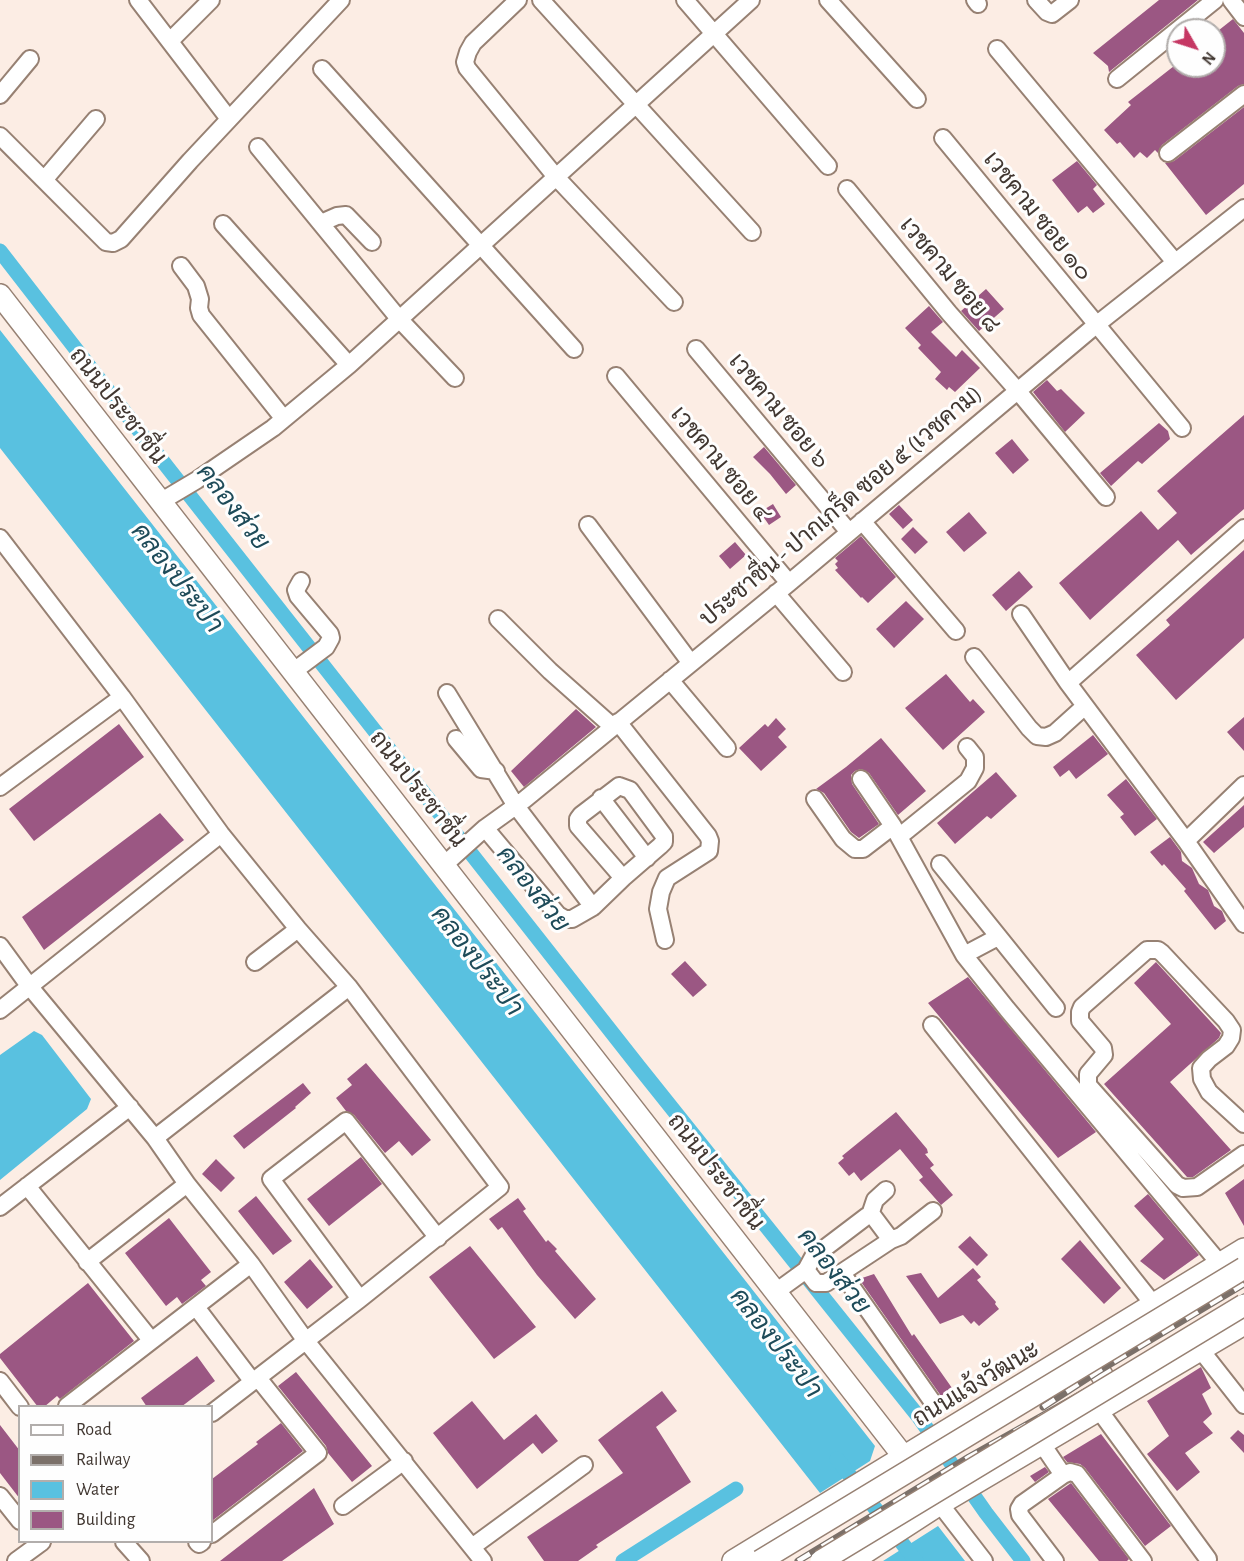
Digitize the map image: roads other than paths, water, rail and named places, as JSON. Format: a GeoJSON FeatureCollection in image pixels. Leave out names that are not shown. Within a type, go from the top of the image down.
{"type":"FeatureCollection","features":[{"type":"Feature","properties":{"kind":"main road","name":"ถนนประชาชื่น"},"geometry":{"type":"LineString","coordinates":[[0,295],[299,668],[448,862],[783,1287],[904,1457]]}},
{"type":"Feature","properties":{"kind":"main road","name":"ถนนแจ้งวัฒนะ"},"geometry":{"type":"LineString","coordinates":[[733,1561],[1244,1249]]}},
{"type":"Feature","properties":{"kind":"main road"},"geometry":{"type":"LineString","coordinates":[[1216,1267],[1244,1270]]}},
{"type":"Feature","properties":{"kind":"main road","name":"ถนนแจ้งวัฒนะ"},"geometry":{"type":"LineString","coordinates":[[760,1561],[1244,1270]]}},
{"type":"Feature","properties":{"kind":"main road"},"geometry":{"type":"LineString","coordinates":[[821,1561],[1244,1305]]}},
{"type":"Feature","properties":{"kind":"main road"},"geometry":{"type":"LineString","coordinates":[[855,1560],[940,1504],[1244,1324]]}},
{"type":"Feature","properties":{"kind":"main road"},"geometry":{"type":"LineString","coordinates":[[1085,1347],[1107,1405]]}},
{"type":"Feature","properties":{"kind":"street"},"geometry":{"type":"LineString","coordinates":[[138,0],[229,119]]}},
{"type":"Feature","properties":{"kind":"street"},"geometry":{"type":"LineString","coordinates":[[170,41],[211,0]]}},
{"type":"Feature","properties":{"kind":"street"},"geometry":{"type":"LineString","coordinates":[[0,136],[106,242],[113,243],[121,239],[229,119],[341,0]]}},
{"type":"Feature","properties":{"kind":"street"},"geometry":{"type":"LineString","coordinates":[[518,0],[473,44],[465,62],[467,68],[556,177],[674,302]]}},
{"type":"Feature","properties":{"kind":"street"},"geometry":{"type":"LineString","coordinates":[[541,0],[752,232]]}},
{"type":"Feature","properties":{"kind":"street"},"geometry":{"type":"LineString","coordinates":[[685,0],[828,166]]}},
{"type":"Feature","properties":{"kind":"street"},"geometry":{"type":"LineString","coordinates":[[164,499],[197,480],[284,419],[349,365],[751,0]]}},
{"type":"Feature","properties":{"kind":"street"},"geometry":{"type":"LineString","coordinates":[[828,0],[917,99]]}},
{"type":"Feature","properties":{"kind":"street"},"geometry":{"type":"LineString","coordinates":[[1036,0],[1052,15],[1070,0]]}},
{"type":"Feature","properties":{"kind":"street"},"geometry":{"type":"LineString","coordinates":[[1117,79],[1215,0]]}},
{"type":"Feature","properties":{"kind":"street"},"geometry":{"type":"LineString","coordinates":[[1233,1],[1244,16]]}},
{"type":"Feature","properties":{"kind":"street"},"geometry":{"type":"LineString","coordinates":[[997,49],[1175,262]]}},
{"type":"Feature","properties":{"kind":"street"},"geometry":{"type":"LineString","coordinates":[[0,95],[30,59]]}},
{"type":"Feature","properties":{"kind":"street"},"geometry":{"type":"LineString","coordinates":[[322,69],[574,349]]}},
{"type":"Feature","properties":{"kind":"street"},"geometry":{"type":"LineString","coordinates":[[1168,153],[1244,94]]}},
{"type":"Feature","properties":{"kind":"street"},"geometry":{"type":"LineString","coordinates":[[44,180],[96,119]]}},
{"type":"Feature","properties":{"kind":"street","name":"เวชคาม ซอย ๑๐"},"geometry":{"type":"LineString","coordinates":[[943,138],[1182,428]]}},
{"type":"Feature","properties":{"kind":"street"},"geometry":{"type":"LineString","coordinates":[[258,147],[400,320],[455,378]]}},
{"type":"Feature","properties":{"kind":"street","name":"เวชคาม ซอย ๘"},"geometry":{"type":"LineString","coordinates":[[847,189],[1106,497]]}},
{"type":"Feature","properties":{"kind":"street","name":"ประชาชื่น - ปากเกร็ด ซอย ๕ (เวชคาม)"},"geometry":{"type":"LineString","coordinates":[[448,862],[485,828],[516,806],[616,725],[1096,325],[1244,208]]}},
{"type":"Feature","properties":{"kind":"street"},"geometry":{"type":"LineString","coordinates":[[321,223],[346,215],[372,242]]}},
{"type":"Feature","properties":{"kind":"street"},"geometry":{"type":"LineString","coordinates":[[224,224],[349,365]]}},
{"type":"Feature","properties":{"kind":"street"},"geometry":{"type":"LineString","coordinates":[[181,266],[196,286],[201,298],[199,308],[201,315],[284,419]]}},
{"type":"Feature","properties":{"kind":"street","name":"เวชคาม ซอย ๖"},"geometry":{"type":"LineString","coordinates":[[696,350],[856,526],[956,631]]}},
{"type":"Feature","properties":{"kind":"street","name":"เวชคาม ซอย ๔"},"geometry":{"type":"LineString","coordinates":[[616,376],[782,588],[843,672]]}},
{"type":"Feature","properties":{"kind":"street"},"geometry":{"type":"LineString","coordinates":[[588,525],[690,662]]}},
{"type":"Feature","properties":{"kind":"street"},"geometry":{"type":"LineString","coordinates":[[1068,683],[1244,528]]}},
{"type":"Feature","properties":{"kind":"street"},"geometry":{"type":"LineString","coordinates":[[0,538],[122,697],[221,834],[349,987],[500,1187],[438,1238],[213,1412]]}},
{"type":"Feature","properties":{"kind":"street"},"geometry":{"type":"LineString","coordinates":[[299,668],[326,647],[330,634],[298,596],[296,590],[301,581]]}},
{"type":"Feature","properties":{"kind":"street"},"geometry":{"type":"LineString","coordinates":[[1021,614],[1068,683],[1186,841],[1244,924]]}},
{"type":"Feature","properties":{"kind":"street"},"geometry":{"type":"LineString","coordinates":[[498,619],[550,671],[616,725],[710,841],[709,851],[667,878],[661,892],[658,909],[665,940]]}},
{"type":"Feature","properties":{"kind":"street"},"geometry":{"type":"LineString","coordinates":[[974,657],[1037,736],[1046,737],[1055,733],[1085,706]]}},
{"type":"Feature","properties":{"kind":"street"},"geometry":{"type":"LineString","coordinates":[[670,680],[727,748]]}},
{"type":"Feature","properties":{"kind":"street"},"geometry":{"type":"LineString","coordinates":[[447,693],[516,806],[593,907]]}},
{"type":"Feature","properties":{"kind":"street"},"geometry":{"type":"LineString","coordinates":[[0,787],[122,697]]}},
{"type":"Feature","properties":{"kind":"street"},"geometry":{"type":"LineString","coordinates":[[456,739],[481,769],[496,771]]}},
{"type":"Feature","properties":{"kind":"street"},"geometry":{"type":"LineString","coordinates":[[815,799],[843,838],[855,849],[863,849],[897,831],[968,781],[975,768],[975,757],[967,747]]}},
{"type":"Feature","properties":{"kind":"street"},"geometry":{"type":"LineString","coordinates":[[861,779],[897,831],[964,955],[1216,1267]]}},
{"type":"Feature","properties":{"kind":"street"},"geometry":{"type":"LineString","coordinates":[[1186,841],[1244,785]]}},
{"type":"Feature","properties":{"kind":"street"},"geometry":{"type":"LineString","coordinates":[[485,828],[558,915],[564,919],[572,919],[593,907],[664,842],[660,829],[625,786],[619,786],[601,798],[578,819],[578,826],[623,878]]}},
{"type":"Feature","properties":{"kind":"street"},"geometry":{"type":"LineString","coordinates":[[601,798],[647,858]]}},
{"type":"Feature","properties":{"kind":"street"},"geometry":{"type":"LineString","coordinates":[[0,1010],[221,834]]}},
{"type":"Feature","properties":{"kind":"street"},"geometry":{"type":"LineString","coordinates":[[940,864],[1056,1008]]}},
{"type":"Feature","properties":{"kind":"street"},"geometry":{"type":"LineString","coordinates":[[255,963],[298,928]]}},
{"type":"Feature","properties":{"kind":"street"},"geometry":{"type":"LineString","coordinates":[[964,955],[998,936]]}},
{"type":"Feature","properties":{"kind":"street"},"geometry":{"type":"LineString","coordinates":[[0,946],[30,987],[130,1107],[187,1184],[251,1264],[306,1341],[483,1561]]}},
{"type":"Feature","properties":{"kind":"street"},"geometry":{"type":"LineString","coordinates":[[1244,1124],[1209,1092],[1202,1079],[1201,1068],[1226,1046],[1231,1038],[1232,1030],[1162,952],[1147,950],[1082,1007],[1080,1021],[1103,1048],[1104,1055],[1088,1074],[1088,1084],[1177,1185],[1183,1188],[1197,1186],[1244,1154]]}},
{"type":"Feature","properties":{"kind":"street"},"geometry":{"type":"LineString","coordinates":[[154,1138],[349,987]]}},
{"type":"Feature","properties":{"kind":"street"},"geometry":{"type":"LineString","coordinates":[[932,1025],[1154,1305]]}},
{"type":"Feature","properties":{"kind":"street"},"geometry":{"type":"LineString","coordinates":[[0,1207],[130,1107]]}},
{"type":"Feature","properties":{"kind":"street"},"geometry":{"type":"LineString","coordinates":[[360,1299],[271,1179],[346,1121],[438,1238]]}},
{"type":"Feature","properties":{"kind":"street"},"geometry":{"type":"LineString","coordinates":[[87,1262],[187,1184]]}},
{"type":"Feature","properties":{"kind":"street"},"geometry":{"type":"LineString","coordinates":[[27,1186],[151,1340]]}},
{"type":"Feature","properties":{"kind":"street"},"geometry":{"type":"LineString","coordinates":[[783,1287],[806,1270],[813,1257],[870,1215],[875,1200],[886,1190]]}},
{"type":"Feature","properties":{"kind":"street"},"geometry":{"type":"LineString","coordinates":[[806,1270],[816,1282],[822,1285],[891,1240],[901,1236],[933,1211]]}},
{"type":"Feature","properties":{"kind":"street"},"geometry":{"type":"LineString","coordinates":[[870,1215],[891,1240]]}},
{"type":"Feature","properties":{"kind":"street"},"geometry":{"type":"LineString","coordinates":[[70,1405],[251,1264]]}},
{"type":"Feature","properties":{"kind":"street"},"geometry":{"type":"LineString","coordinates":[[842,1273],[934,1404]]}},
{"type":"Feature","properties":{"kind":"street"},"geometry":{"type":"LineString","coordinates":[[196,1307],[318,1453],[213,1533]]}},
{"type":"Feature","properties":{"kind":"street"},"geometry":{"type":"LineString","coordinates":[[1200,1349],[1244,1405]]}},
{"type":"Feature","properties":{"kind":"street"},"geometry":{"type":"LineString","coordinates":[[0,1381],[18,1405]]}},
{"type":"Feature","properties":{"kind":"street"},"geometry":{"type":"LineString","coordinates":[[1107,1405],[1208,1559]]}},
{"type":"Feature","properties":{"kind":"street"},"geometry":{"type":"LineString","coordinates":[[1042,1444],[1063,1475]]}},
{"type":"Feature","properties":{"kind":"street"},"geometry":{"type":"LineString","coordinates":[[343,1506],[404,1461]]}},
{"type":"Feature","properties":{"kind":"street"},"geometry":{"type":"LineString","coordinates":[[472,1547],[584,1465]]}},
{"type":"Feature","properties":{"kind":"street"},"geometry":{"type":"LineString","coordinates":[[1055,1561],[1019,1512],[1022,1504],[1069,1473],[1077,1474],[1143,1561]]}},
{"type":"Feature","properties":{"kind":"street"},"geometry":{"type":"LineString","coordinates":[[0,1496],[18,1518]]}},
{"type":"Feature","properties":{"kind":"street"},"geometry":{"type":"LineString","coordinates":[[940,1504],[984,1561]]}},
{"type":"Feature","properties":{"kind":"street"},"geometry":{"type":"LineString","coordinates":[[16,1561],[38,1543]]}},
{"type":"Feature","properties":{"kind":"street"},"geometry":{"type":"LineString","coordinates":[[125,1543],[141,1561]]}},
{"type":"Feature","properties":{"kind":"water"},"geometry":{"type":"Polygon","coordinates":[[[0,330],[875,1446],[870,1461],[820,1493],[0,448],[0,330]]]}},
{"type":"Feature","properties":{"kind":"water"},"geometry":{"type":"Polygon","coordinates":[[[34,1031],[42,1035],[91,1099],[87,1109],[0,1180],[0,1055],[34,1031]]]}},
{"type":"Feature","properties":{"kind":"water"},"geometry":{"type":"Polygon","coordinates":[[[938,1526],[965,1561],[883,1561],[938,1526]]]}},
{"type":"Feature","properties":{"kind":"waterway","name":"คลองส่วย"},"geometry":{"type":"LineString","coordinates":[[0,251],[639,1067],[918,1416],[986,1513],[1023,1561]]}},
{"type":"Feature","properties":{"kind":"waterway","name":"คลองประปา"},"geometry":{"type":"LineString","coordinates":[[837,1459],[916,1561]]}},
{"type":"Feature","properties":{"kind":"waterway"},"geometry":{"type":"LineString","coordinates":[[623,1561],[736,1489]]}},
{"type":"Feature","properties":{"kind":"railway"},"geometry":{"type":"LineString","coordinates":[[1043,1407],[1244,1284]]}},
{"type":"Feature","properties":{"kind":"railway"},"geometry":{"type":"LineString","coordinates":[[798,1561],[969,1457],[1129,1367],[1244,1297]]}}]}
